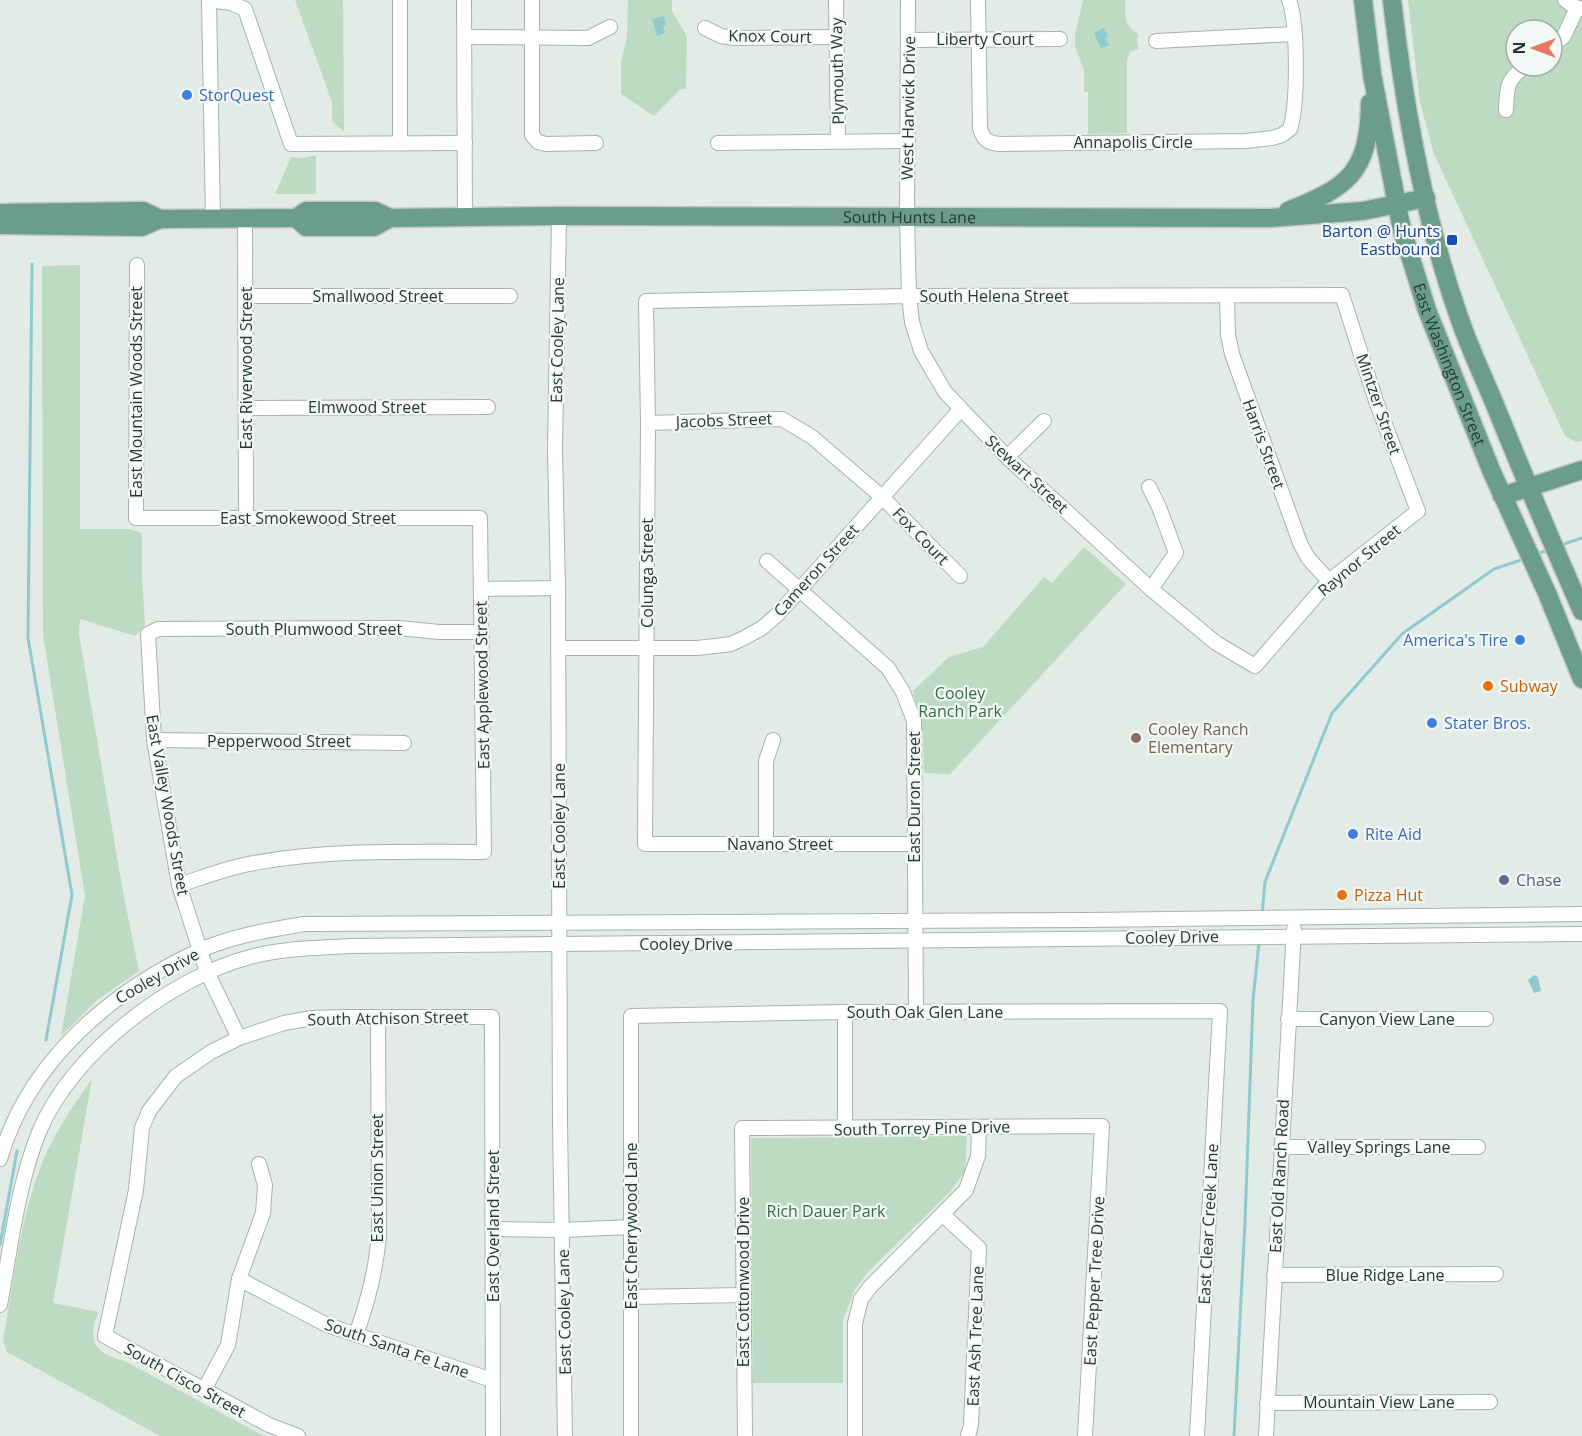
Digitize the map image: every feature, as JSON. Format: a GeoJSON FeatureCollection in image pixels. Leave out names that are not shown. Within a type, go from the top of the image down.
{"type":"FeatureCollection","features":[{"type":"Feature","properties":{"kind":"main road","name":"East Washington Street"},"geometry":{"type":"LineString","coordinates":[[1363,0],[1372,74],[1402,230],[1427,310],[1502,496],[1582,679]]}},
{"type":"Feature","properties":{"kind":"main road","name":"East Washington Street"},"geometry":{"type":"LineString","coordinates":[[1392,0],[1413,140],[1426,198],[1459,318],[1582,611]]}},
{"type":"Feature","properties":{"kind":"main road"},"geometry":{"type":"LineString","coordinates":[[1269,218],[1324,197],[1342,185],[1355,170],[1364,152],[1370,127],[1372,74]]}},
{"type":"Feature","properties":{"kind":"main road","name":"South Hunts Lane"},"geometry":{"type":"LineString","coordinates":[[0,217],[143,211],[160,219],[213,220],[296,218],[306,211],[375,211],[390,218],[559,216],[1269,218],[1364,211],[1426,198]]}},
{"type":"Feature","properties":{"kind":"main road"},"geometry":{"type":"LineString","coordinates":[[1502,496],[1582,470]]}},
{"type":"Feature","properties":{"kind":"street"},"geometry":{"type":"LineString","coordinates":[[213,220],[209,0],[231,3],[245,9],[291,144],[465,143]]}},
{"type":"Feature","properties":{"kind":"street"},"geometry":{"type":"LineString","coordinates":[[400,0],[400,143]]}},
{"type":"Feature","properties":{"kind":"street"},"geometry":{"type":"LineString","coordinates":[[464,0],[465,218]]}},
{"type":"Feature","properties":{"kind":"street"},"geometry":{"type":"LineString","coordinates":[[532,0],[532,135],[538,142],[546,144],[596,143]]}},
{"type":"Feature","properties":{"kind":"street","name":"Plymouth Way"},"geometry":{"type":"LineString","coordinates":[[836,0],[838,141]]}},
{"type":"Feature","properties":{"kind":"street","name":"West Harwick Drive"},"geometry":{"type":"LineString","coordinates":[[907,217],[908,0]]}},
{"type":"Feature","properties":{"kind":"street","name":"Annapolis Circle"},"geometry":{"type":"LineString","coordinates":[[978,0],[978,119],[982,135],[991,144],[1246,141],[1282,135],[1290,129],[1295,109],[1293,9],[1289,0]]}},
{"type":"Feature","properties":{"kind":"street"},"geometry":{"type":"LineString","coordinates":[[1564,36],[1580,9],[1565,0]]}},
{"type":"Feature","properties":{"kind":"street"},"geometry":{"type":"LineString","coordinates":[[465,37],[588,38],[610,27]]}},
{"type":"Feature","properties":{"kind":"street","name":"Knox Court"},"geometry":{"type":"LineString","coordinates":[[705,28],[721,36],[734,38],[836,37]]}},
{"type":"Feature","properties":{"kind":"street"},"geometry":{"type":"LineString","coordinates":[[1156,41],[1294,34]]}},
{"type":"Feature","properties":{"kind":"street","name":"Liberty Court"},"geometry":{"type":"LineString","coordinates":[[909,40],[1060,39]]}},
{"type":"Feature","properties":{"kind":"street"},"geometry":{"type":"LineString","coordinates":[[1506,110],[1507,85],[1512,78]]}},
{"type":"Feature","properties":{"kind":"street"},"geometry":{"type":"LineString","coordinates":[[717,143],[908,141]]}},
{"type":"Feature","properties":{"kind":"street","name":"East Cooley Lane"},"geometry":{"type":"LineString","coordinates":[[559,216],[555,450],[558,588],[560,1123],[565,1436]]}},
{"type":"Feature","properties":{"kind":"street","name":"Stewart Street"},"geometry":{"type":"LineString","coordinates":[[907,217],[912,322],[921,351],[945,392],[1007,457],[1151,589],[1216,643],[1255,666]]}},
{"type":"Feature","properties":{"kind":"street","name":"East Riverwood Street"},"geometry":{"type":"LineString","coordinates":[[245,218],[246,517]]}},
{"type":"Feature","properties":{"kind":"street","name":"East Mountain Woods Street"},"geometry":{"type":"LineString","coordinates":[[136,518],[137,265]]}},
{"type":"Feature","properties":{"kind":"street","name":"South Helena Street"},"geometry":{"type":"LineString","coordinates":[[646,301],[909,296],[1342,295]]}},
{"type":"Feature","properties":{"kind":"street","name":"Mintzer Street"},"geometry":{"type":"LineString","coordinates":[[1342,295],[1376,401],[1418,511]]}},
{"type":"Feature","properties":{"kind":"street","name":"Smallwood Street"},"geometry":{"type":"LineString","coordinates":[[246,296],[510,296]]}},
{"type":"Feature","properties":{"kind":"street","name":"Harris Street"},"geometry":{"type":"LineString","coordinates":[[1227,296],[1228,335],[1232,354],[1300,543],[1308,558],[1329,581]]}},
{"type":"Feature","properties":{"kind":"street","name":"Colunga Street"},"geometry":{"type":"LineString","coordinates":[[645,844],[648,423],[646,301]]}},
{"type":"Feature","properties":{"kind":"street","name":"Elmwood Street"},"geometry":{"type":"LineString","coordinates":[[246,408],[488,407]]}},
{"type":"Feature","properties":{"kind":"street","name":"Cameron Street"},"geometry":{"type":"LineString","coordinates":[[558,648],[697,648],[731,644],[762,628],[800,590],[960,410]]}},
{"type":"Feature","properties":{"kind":"street","name":"Jacobs Street"},"geometry":{"type":"LineString","coordinates":[[648,423],[782,419],[812,437],[882,496]]}},
{"type":"Feature","properties":{"kind":"street"},"geometry":{"type":"LineString","coordinates":[[1007,457],[1044,421]]}},
{"type":"Feature","properties":{"kind":"street"},"geometry":{"type":"LineString","coordinates":[[1149,487],[1176,553],[1151,589]]}},
{"type":"Feature","properties":{"kind":"street","name":"Fox Court"},"geometry":{"type":"LineString","coordinates":[[882,496],[960,576]]}},
{"type":"Feature","properties":{"kind":"street","name":"Raynor Street"},"geometry":{"type":"LineString","coordinates":[[1255,666],[1329,581],[1418,511]]}},
{"type":"Feature","properties":{"kind":"street","name":"East Smokewood Street"},"geometry":{"type":"LineString","coordinates":[[136,518],[480,518]]}},
{"type":"Feature","properties":{"kind":"street","name":"East Applewood Street"},"geometry":{"type":"LineString","coordinates":[[179,885],[252,863],[292,857],[334,853],[484,852],[480,518]]}},
{"type":"Feature","properties":{"kind":"street","name":"East Duron Street"},"geometry":{"type":"LineString","coordinates":[[767,561],[888,669],[903,692],[914,721],[916,1012]]}},
{"type":"Feature","properties":{"kind":"street"},"geometry":{"type":"LineString","coordinates":[[482,589],[558,588]]}},
{"type":"Feature","properties":{"kind":"street","name":"South Plumwood Street"},"geometry":{"type":"LineString","coordinates":[[148,634],[158,629],[399,628],[439,632],[482,632]]}},
{"type":"Feature","properties":{"kind":"street","name":"East Valley Woods Street"},"geometry":{"type":"LineString","coordinates":[[148,634],[154,740],[179,885],[207,972],[238,1038]]}},
{"type":"Feature","properties":{"kind":"street","name":"Pepperwood Street"},"geometry":{"type":"LineString","coordinates":[[154,740],[404,743]]}},
{"type":"Feature","properties":{"kind":"street"},"geometry":{"type":"LineString","coordinates":[[766,844],[766,761],[773,740]]}},
{"type":"Feature","properties":{"kind":"street","name":"Navano Street"},"geometry":{"type":"LineString","coordinates":[[645,844],[915,844]]}},
{"type":"Feature","properties":{"kind":"street","name":"Cooley Drive"},"geometry":{"type":"LineString","coordinates":[[0,1159],[23,1105],[60,1050],[104,1008],[148,978],[200,950],[250,934],[304,924],[1230,919],[1582,914]]}},
{"type":"Feature","properties":{"kind":"street"},"geometry":{"type":"LineString","coordinates":[[1474,916],[1474,934]]}},
{"type":"Feature","properties":{"kind":"street","name":"East Old Ranch Road"},"geometry":{"type":"LineString","coordinates":[[1266,1436],[1295,917]]}},
{"type":"Feature","properties":{"kind":"street"},"geometry":{"type":"LineString","coordinates":[[1376,917],[1376,936]]}},
{"type":"Feature","properties":{"kind":"street"},"geometry":{"type":"LineString","coordinates":[[1204,919],[1204,937]]}},
{"type":"Feature","properties":{"kind":"street","name":"Cooley Drive"},"geometry":{"type":"LineString","coordinates":[[0,1305],[21,1192],[40,1131],[54,1105],[90,1057],[118,1030],[162,997],[207,972],[250,957],[287,949],[350,946],[1582,934]]}},
{"type":"Feature","properties":{"kind":"street","name":"South Oak Glen Lane"},"geometry":{"type":"LineString","coordinates":[[631,1016],[845,1012],[1220,1011]]}},
{"type":"Feature","properties":{"kind":"street","name":"East Clear Creek Lane"},"geometry":{"type":"LineString","coordinates":[[1197,1436],[1220,1011]]}},
{"type":"Feature","properties":{"kind":"street"},"geometry":{"type":"LineString","coordinates":[[844,1129],[845,1012]]}},
{"type":"Feature","properties":{"kind":"street","name":"East Cherrywood Lane"},"geometry":{"type":"LineString","coordinates":[[631,1016],[631,1436]]}},
{"type":"Feature","properties":{"kind":"street","name":"East Union Street"},"geometry":{"type":"LineString","coordinates":[[356,1335],[370,1294],[379,1237],[378,1017]]}},
{"type":"Feature","properties":{"kind":"street","name":"South Atchison Street"},"geometry":{"type":"LineString","coordinates":[[105,1336],[136,1190],[142,1128],[149,1112],[176,1076],[211,1052],[238,1038],[284,1023],[312,1018],[492,1017]]}},
{"type":"Feature","properties":{"kind":"street","name":"East Overland Street"},"geometry":{"type":"LineString","coordinates":[[492,1017],[493,1436]]}},
{"type":"Feature","properties":{"kind":"street","name":"Canyon View Lane"},"geometry":{"type":"LineString","coordinates":[[1288,1019],[1486,1019]]}},
{"type":"Feature","properties":{"kind":"street","name":"South Torrey Pine Drive"},"geometry":{"type":"LineString","coordinates":[[742,1128],[1102,1126]]}},
{"type":"Feature","properties":{"kind":"street","name":"East Pepper Tree Drive"},"geometry":{"type":"LineString","coordinates":[[1085,1436],[1102,1126]]}},
{"type":"Feature","properties":{"kind":"street"},"geometry":{"type":"LineString","coordinates":[[855,1436],[855,1323],[861,1299],[966,1190],[978,1156],[979,1127]]}},
{"type":"Feature","properties":{"kind":"street","name":"East Cottonwood Drive"},"geometry":{"type":"LineString","coordinates":[[742,1128],[745,1436]]}},
{"type":"Feature","properties":{"kind":"street","name":"Valley Springs Lane"},"geometry":{"type":"LineString","coordinates":[[1281,1147],[1478,1147]]}},
{"type":"Feature","properties":{"kind":"street"},"geometry":{"type":"LineString","coordinates":[[204,1390],[228,1345],[239,1279],[263,1213],[265,1185],[259,1164]]}},
{"type":"Feature","properties":{"kind":"street","name":"East Ash Tree Lane"},"geometry":{"type":"LineString","coordinates":[[943,1215],[978,1248],[971,1425],[968,1436]]}},
{"type":"Feature","properties":{"kind":"street"},"geometry":{"type":"LineString","coordinates":[[493,1228],[562,1230],[631,1227]]}},
{"type":"Feature","properties":{"kind":"street","name":"Blue Ridge Lane"},"geometry":{"type":"LineString","coordinates":[[1274,1275],[1496,1274]]}},
{"type":"Feature","properties":{"kind":"street","name":"South Santa Fe Lane"},"geometry":{"type":"LineString","coordinates":[[239,1279],[327,1325],[492,1380]]}},
{"type":"Feature","properties":{"kind":"street"},"geometry":{"type":"LineString","coordinates":[[631,1297],[744,1295]]}},
{"type":"Feature","properties":{"kind":"street","name":"South Cisco Street"},"geometry":{"type":"LineString","coordinates":[[105,1336],[269,1425],[298,1436]]}},
{"type":"Feature","properties":{"kind":"street","name":"Mountain View Lane"},"geometry":{"type":"LineString","coordinates":[[1267,1403],[1490,1402]]}},
{"type":"Feature","properties":{"kind":"green space"},"geometry":{"type":"Polygon","coordinates":[[[295,0],[343,0],[344,132],[332,121],[332,102],[295,0]]]}},
{"type":"Feature","properties":{"kind":"green space"},"geometry":{"type":"Polygon","coordinates":[[[628,0],[672,0],[672,11],[687,37],[686,89],[681,89],[654,116],[621,94],[621,62],[627,36],[628,0]]]}},
{"type":"Feature","properties":{"kind":"green space"},"geometry":{"type":"Polygon","coordinates":[[[1083,0],[1125,0],[1128,23],[1138,34],[1139,49],[1130,52],[1127,60],[1127,133],[1088,134],[1088,92],[1084,91],[1084,70],[1075,46],[1075,35],[1083,0]]]}},
{"type":"Feature","properties":{"kind":"green space"},"geometry":{"type":"Polygon","coordinates":[[[1408,0],[1582,0],[1582,441],[1576,442],[1565,436],[1434,154],[1420,102],[1408,0]]]}},
{"type":"Feature","properties":{"kind":"green space"},"geometry":{"type":"Polygon","coordinates":[[[316,155],[316,194],[275,194],[291,157],[303,158],[316,155]]]}},
{"type":"Feature","properties":{"kind":"green space"},"geometry":{"type":"Polygon","coordinates":[[[80,265],[80,529],[130,529],[142,533],[145,625],[135,636],[80,619],[79,634],[123,892],[139,971],[97,1000],[61,1036],[85,896],[43,635],[42,266],[80,265]]]}},
{"type":"Feature","properties":{"kind":"green space","name":"Cooley Ranch Park"},"geometry":{"type":"Polygon","coordinates":[[[1084,547],[1126,584],[950,774],[924,773],[923,736],[913,691],[949,657],[983,647],[1044,577],[1052,583],[1084,547]]]}},
{"type":"Feature","properties":{"kind":"green space"},"geometry":{"type":"Polygon","coordinates":[[[92,1079],[53,1303],[99,1312],[93,1338],[100,1350],[125,1361],[264,1436],[160,1436],[7,1352],[3,1341],[21,1236],[31,1194],[55,1136],[92,1079]]]}},
{"type":"Feature","properties":{"kind":"green space","name":"Rich Dauer Park"},"geometry":{"type":"Polygon","coordinates":[[[967,1136],[965,1171],[950,1192],[869,1271],[855,1289],[843,1320],[843,1383],[753,1383],[751,1138],[967,1136]]]}},
{"type":"Feature","properties":{"kind":"water"},"geometry":{"type":"Polygon","coordinates":[[[664,16],[665,33],[657,36],[652,19],[664,16]]]}},
{"type":"Feature","properties":{"kind":"water"},"geometry":{"type":"Polygon","coordinates":[[[1104,28],[1108,36],[1105,38],[1109,45],[1101,48],[1094,33],[1104,28]]]}},
{"type":"Feature","properties":{"kind":"water"},"geometry":{"type":"Polygon","coordinates":[[[1534,975],[1538,977],[1541,991],[1534,993],[1528,980],[1534,975]]]}},
{"type":"Feature","properties":{"kind":"waterway"},"geometry":{"type":"LineString","coordinates":[[32,264],[28,638],[72,895],[46,1040]]}},
{"type":"Feature","properties":{"kind":"waterway"},"geometry":{"type":"LineString","coordinates":[[1561,545],[1582,538]]}},
{"type":"Feature","properties":{"kind":"waterway"},"geometry":{"type":"LineString","coordinates":[[1536,554],[1549,550]]}},
{"type":"Feature","properties":{"kind":"waterway"},"geometry":{"type":"LineString","coordinates":[[1262,915],[1265,882],[1332,713],[1402,634],[1494,569],[1524,559]]}},
{"type":"Feature","properties":{"kind":"waterway"},"geometry":{"type":"LineString","coordinates":[[1234,1436],[1253,1000],[1259,942]]}},
{"type":"Feature","properties":{"kind":"waterway"},"geometry":{"type":"LineString","coordinates":[[0,1245],[17,1151]]}},
{"type":"Feature","properties":{"kind":"place","name":"StorQuest"},"geometry":{"type":"Point","coordinates":[187,95]}},
{"type":"Feature","properties":{"kind":"place","name":"Barton @ Hunts Eastbound"},"geometry":{"type":"Point","coordinates":[1452,240]}},
{"type":"Feature","properties":{"kind":"place","name":"America's Tire"},"geometry":{"type":"Point","coordinates":[1520,640]}},
{"type":"Feature","properties":{"kind":"place","name":"Subway"},"geometry":{"type":"Point","coordinates":[1488,686]}},
{"type":"Feature","properties":{"kind":"place","name":"Stater Bros."},"geometry":{"type":"Point","coordinates":[1432,723]}},
{"type":"Feature","properties":{"kind":"place","name":"Cooley Ranch Elementary"},"geometry":{"type":"Point","coordinates":[1136,738]}},
{"type":"Feature","properties":{"kind":"place","name":"Rite Aid"},"geometry":{"type":"Point","coordinates":[1353,834]}},
{"type":"Feature","properties":{"kind":"place","name":"Chase"},"geometry":{"type":"Point","coordinates":[1504,880]}},
{"type":"Feature","properties":{"kind":"place","name":"Pizza Hut"},"geometry":{"type":"Point","coordinates":[1342,895]}}]}
